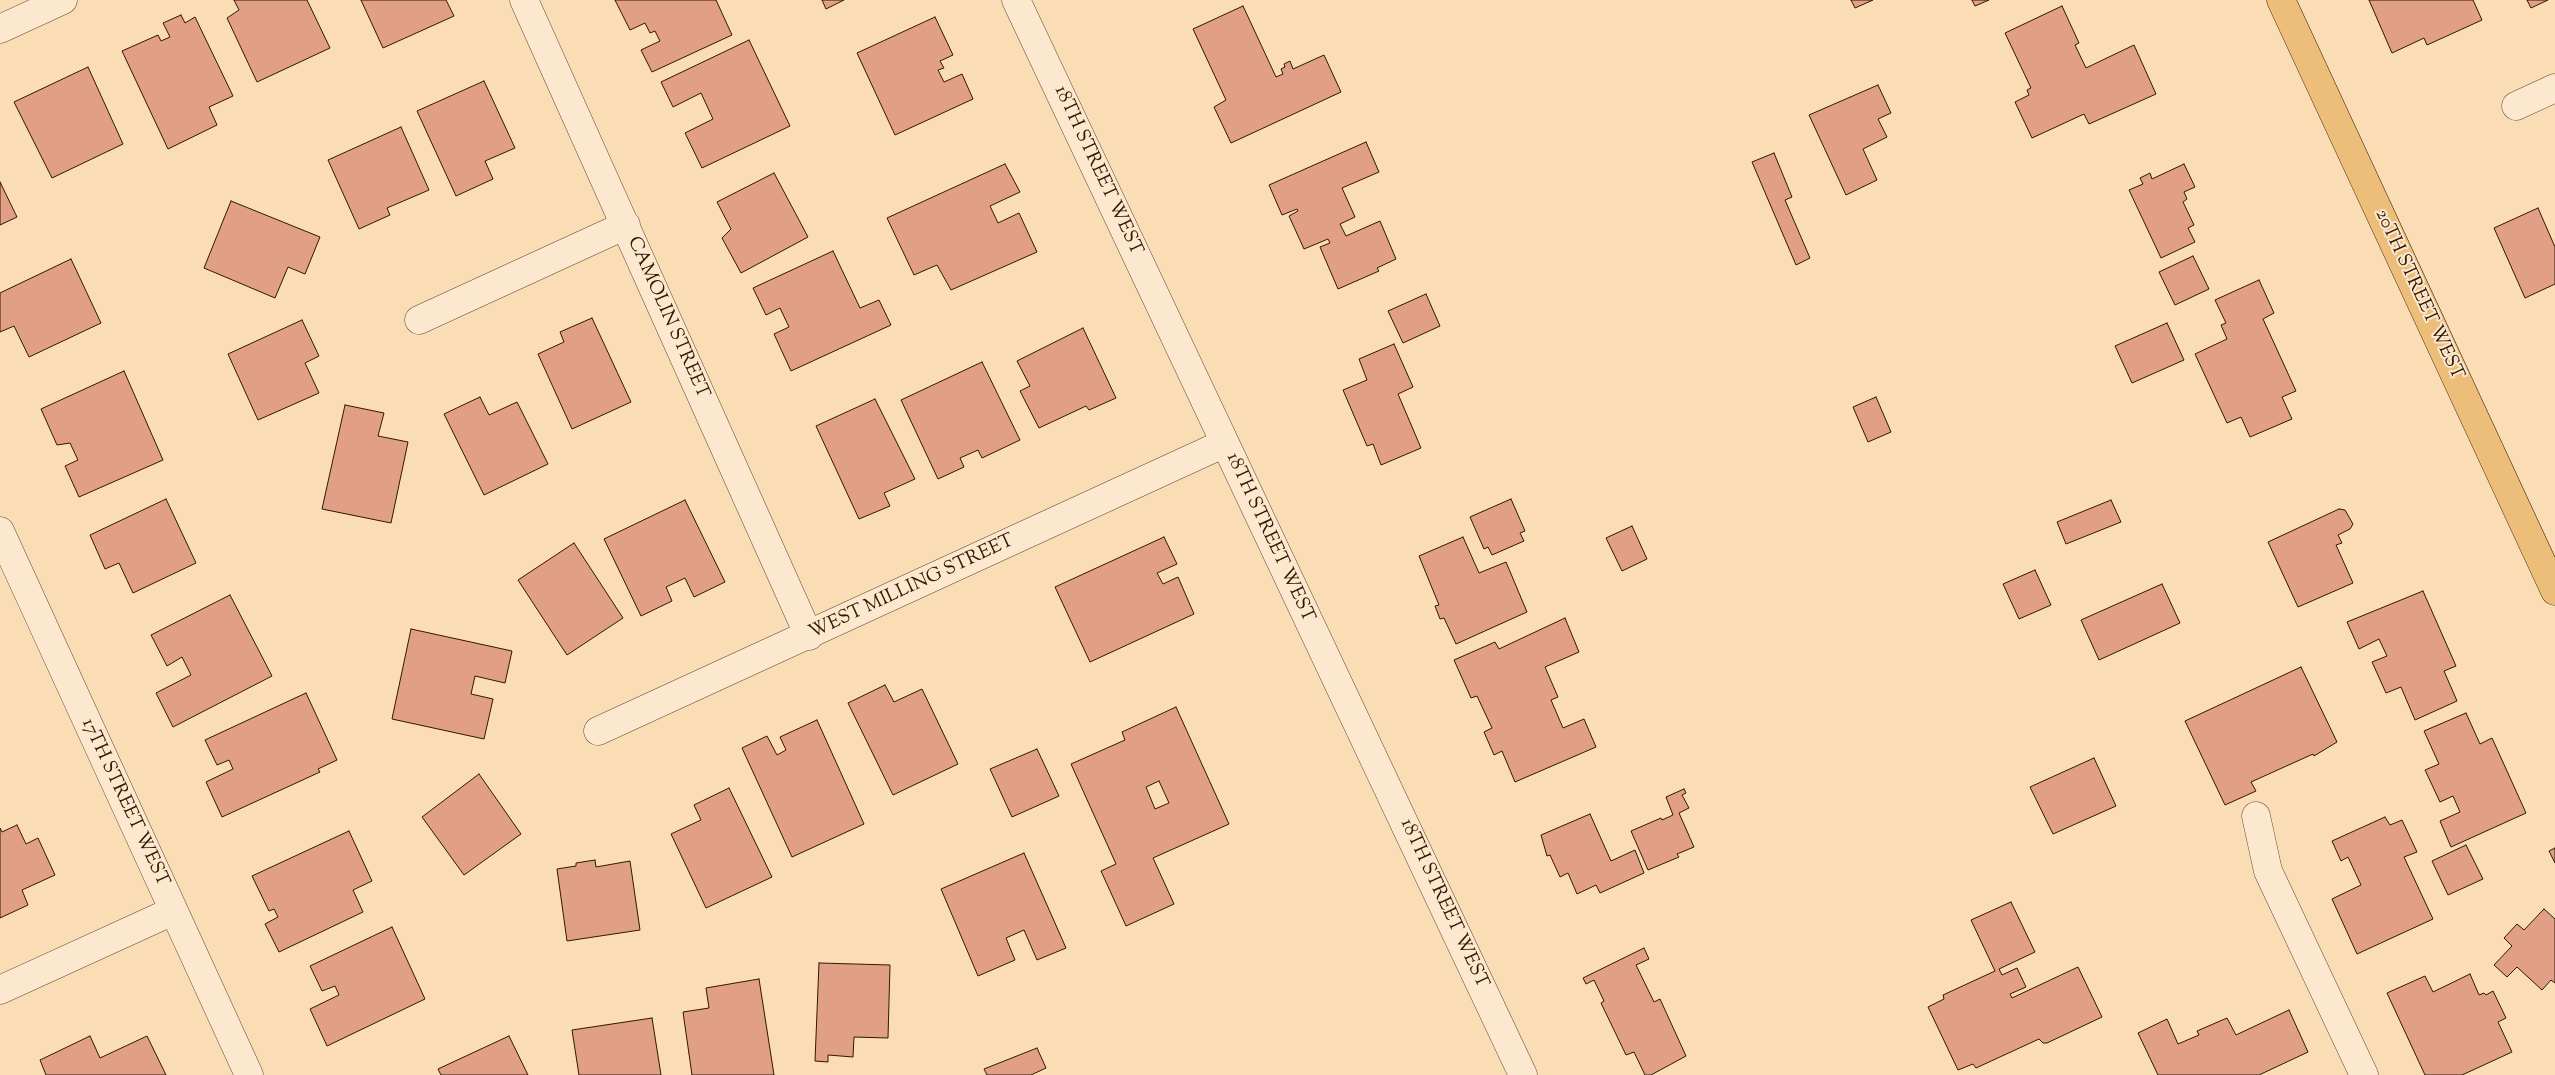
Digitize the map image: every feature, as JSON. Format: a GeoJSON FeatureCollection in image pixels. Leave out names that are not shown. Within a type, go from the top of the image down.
{"type":"FeatureCollection","features":[{"type":"Feature","properties":{"kind":"main road","name":"20TH STREET WEST"},"geometry":{"type":"LineString","coordinates":[[2280,0],[2555,591]]}},
{"type":"Feature","properties":{"kind":"street"},"geometry":{"type":"LineString","coordinates":[[0,29],[63,0]]}},
{"type":"Feature","properties":{"kind":"street","name":"CAMOLIN STREET"},"geometry":{"type":"LineString","coordinates":[[524,0],[810,636]]}},
{"type":"Feature","properties":{"kind":"street","name":"18TH STREET WEST"},"geometry":{"type":"LineString","coordinates":[[1016,0],[1524,1075]]}},
{"type":"Feature","properties":{"kind":"street"},"geometry":{"type":"LineString","coordinates":[[2516,106],[2555,88]]}},
{"type":"Feature","properties":{"kind":"street"},"geometry":{"type":"LineString","coordinates":[[419,320],[626,225]]}},
{"type":"Feature","properties":{"kind":"street","name":"WEST MILLING STREET"},"geometry":{"type":"LineString","coordinates":[[598,731],[810,636],[1224,443]]}},
{"type":"Feature","properties":{"kind":"street","name":"17TH STREET WEST"},"geometry":{"type":"LineString","coordinates":[[0,531],[249,1075]]}},
{"type":"Feature","properties":{"kind":"street"},"geometry":{"type":"LineString","coordinates":[[2256,816],[2268,871],[2364,1075]]}},
{"type":"Feature","properties":{"kind":"street"},"geometry":{"type":"LineString","coordinates":[[0,990],[173,911]]}},
{"type":"Feature","properties":{"kind":"building"},"geometry":{"type":"Polygon","coordinates":[[[234,0],[307,0],[330,48],[257,82],[227,18],[239,10],[234,0]]]}},
{"type":"Feature","properties":{"kind":"building"},"geometry":{"type":"Polygon","coordinates":[[[361,0],[446,0],[454,16],[383,48],[361,0]]]}},
{"type":"Feature","properties":{"kind":"building"},"geometry":{"type":"Polygon","coordinates":[[[615,0],[716,0],[732,35],[652,72],[641,50],[660,41],[655,31],[650,33],[645,23],[630,30],[615,0]]]}},
{"type":"Feature","properties":{"kind":"building"},"geometry":{"type":"Polygon","coordinates":[[[822,0],[844,0],[826,9],[822,0]]]}},
{"type":"Feature","properties":{"kind":"building"},"geometry":{"type":"Polygon","coordinates":[[[1851,0],[1873,0],[1855,8],[1851,0]]]}},
{"type":"Feature","properties":{"kind":"building"},"geometry":{"type":"Polygon","coordinates":[[[1972,0],[1989,0],[1975,6],[1972,0]]]}},
{"type":"Feature","properties":{"kind":"building"},"geometry":{"type":"Polygon","coordinates":[[[2369,0],[2473,0],[2482,20],[2427,45],[2424,38],[2392,53],[2369,0]]]}},
{"type":"Feature","properties":{"kind":"building"},"geometry":{"type":"Polygon","coordinates":[[[2527,0],[2548,0],[2531,8],[2527,0]]]}},
{"type":"Feature","properties":{"kind":"building"},"geometry":{"type":"Polygon","coordinates":[[[1243,6],[1276,77],[1283,74],[1281,69],[1285,67],[1284,64],[1290,61],[1293,69],[1324,55],[1341,92],[1231,143],[1214,107],[1226,100],[1193,29],[1243,6]]]}},
{"type":"Feature","properties":{"kind":"building"},"geometry":{"type":"Polygon","coordinates":[[[2062,6],[2079,43],[2075,45],[2086,68],[2134,45],[2156,94],[2089,124],[2084,114],[2032,138],[2015,102],[2029,95],[2027,90],[2031,88],[2005,33],[2062,6]]]}},
{"type":"Feature","properties":{"kind":"building"},"geometry":{"type":"Polygon","coordinates":[[[181,15],[185,23],[195,17],[233,96],[209,107],[217,125],[168,149],[122,51],[158,35],[161,41],[170,37],[163,23],[181,15]]]}},
{"type":"Feature","properties":{"kind":"building"},"geometry":{"type":"Polygon","coordinates":[[[935,17],[953,55],[940,61],[944,68],[938,70],[944,82],[962,74],[973,99],[895,135],[857,53],[935,17]]]}},
{"type":"Feature","properties":{"kind":"building"},"geometry":{"type":"Polygon","coordinates":[[[749,40],[790,126],[702,168],[685,133],[713,119],[701,93],[673,107],[661,82],[749,40]]]}},
{"type":"Feature","properties":{"kind":"building"},"geometry":{"type":"Polygon","coordinates":[[[88,67],[123,144],[52,178],[14,102],[88,67]]]}},
{"type":"Feature","properties":{"kind":"building"},"geometry":{"type":"Polygon","coordinates":[[[484,81],[515,148],[485,161],[493,179],[456,196],[417,111],[484,81]]]}},
{"type":"Feature","properties":{"kind":"building"},"geometry":{"type":"Polygon","coordinates":[[[1878,85],[1891,113],[1878,119],[1887,137],[1863,149],[1877,180],[1846,195],[1809,115],[1878,85]]]}},
{"type":"Feature","properties":{"kind":"building"},"geometry":{"type":"Polygon","coordinates":[[[401,127],[429,190],[387,208],[390,215],[359,229],[328,160],[401,127]]]}},
{"type":"Feature","properties":{"kind":"building"},"geometry":{"type":"Polygon","coordinates":[[[1366,142],[1379,172],[1342,188],[1355,217],[1340,224],[1346,236],[1380,221],[1396,259],[1377,268],[1379,271],[1338,289],[1320,247],[1330,243],[1328,239],[1304,249],[1289,216],[1298,211],[1297,209],[1282,215],[1269,185],[1366,142]]]}},
{"type":"Feature","properties":{"kind":"building"},"geometry":{"type":"Polygon","coordinates":[[[1774,153],[1792,197],[1785,200],[1810,258],[1796,265],[1752,162],[1774,153]]]}},
{"type":"Feature","properties":{"kind":"building"},"geometry":{"type":"Polygon","coordinates":[[[1005,164],[1020,192],[990,206],[998,223],[1019,213],[1037,252],[951,290],[937,265],[914,275],[887,218],[1005,164]]]}},
{"type":"Feature","properties":{"kind":"building"},"geometry":{"type":"Polygon","coordinates":[[[2184,164],[2195,187],[2184,192],[2187,199],[2183,202],[2194,225],[2188,228],[2195,242],[2161,258],[2129,190],[2143,184],[2140,178],[2150,173],[2152,179],[2184,164]]]}},
{"type":"Feature","properties":{"kind":"building"},"geometry":{"type":"Polygon","coordinates":[[[774,173],[808,237],[741,273],[722,238],[731,229],[717,202],[774,173]]]}},
{"type":"Feature","properties":{"kind":"building"},"geometry":{"type":"Polygon","coordinates":[[[0,182],[17,217],[0,225],[0,182]]]}},
{"type":"Feature","properties":{"kind":"building"},"geometry":{"type":"Polygon","coordinates":[[[231,201],[320,237],[305,274],[288,267],[275,298],[204,268],[231,201]]]}},
{"type":"Feature","properties":{"kind":"building"},"geometry":{"type":"Polygon","coordinates":[[[2538,208],[2555,247],[2555,284],[2525,298],[2494,228],[2538,208]]]}},
{"type":"Feature","properties":{"kind":"building"},"geometry":{"type":"Polygon","coordinates":[[[833,251],[860,308],[879,300],[891,325],[791,371],[774,334],[789,327],[780,308],[766,315],[753,288],[833,251]]]}},
{"type":"Feature","properties":{"kind":"building"},"geometry":{"type":"Polygon","coordinates":[[[2193,256],[2209,289],[2175,305],[2159,272],[2193,256]]]}},
{"type":"Feature","properties":{"kind":"building"},"geometry":{"type":"Polygon","coordinates":[[[71,259],[101,323],[29,357],[14,326],[0,332],[0,293],[71,259]]]}},
{"type":"Feature","properties":{"kind":"building"},"geometry":{"type":"Polygon","coordinates":[[[2259,280],[2274,313],[2263,319],[2296,391],[2282,397],[2292,419],[2250,437],[2241,417],[2227,423],[2195,354],[2227,339],[2221,325],[2226,323],[2215,300],[2259,280]]]}},
{"type":"Feature","properties":{"kind":"building"},"geometry":{"type":"Polygon","coordinates":[[[1426,294],[1440,326],[1403,343],[1388,311],[1426,294]]]}},
{"type":"Feature","properties":{"kind":"building"},"geometry":{"type":"Polygon","coordinates":[[[592,318],[631,402],[572,429],[538,354],[564,342],[560,332],[592,318]]]}},
{"type":"Feature","properties":{"kind":"building"},"geometry":{"type":"Polygon","coordinates":[[[302,320],[319,356],[305,363],[319,393],[258,420],[228,354],[302,320]]]}},
{"type":"Feature","properties":{"kind":"building"},"geometry":{"type":"Polygon","coordinates":[[[2167,323],[2184,360],[2132,383],[2115,346],[2167,323]]]}},
{"type":"Feature","properties":{"kind":"building"},"geometry":{"type":"Polygon","coordinates":[[[1083,328],[1116,398],[1089,410],[1086,406],[1039,428],[1020,391],[1030,386],[1017,361],[1083,328]]]}},
{"type":"Feature","properties":{"kind":"building"},"geometry":{"type":"Polygon","coordinates":[[[1394,344],[1413,387],[1398,394],[1421,448],[1381,465],[1373,444],[1367,446],[1343,390],[1367,380],[1359,359],[1394,344]]]}},
{"type":"Feature","properties":{"kind":"building"},"geometry":{"type":"Polygon","coordinates":[[[982,362],[1020,440],[982,458],[978,450],[960,458],[964,467],[938,479],[901,400],[982,362]]]}},
{"type":"Feature","properties":{"kind":"building"},"geometry":{"type":"Polygon","coordinates":[[[124,371],[163,460],[79,497],[65,466],[78,460],[70,443],[57,445],[41,409],[124,371]]]}},
{"type":"Feature","properties":{"kind":"building"},"geometry":{"type":"Polygon","coordinates":[[[480,397],[489,415],[517,402],[548,464],[484,495],[444,414],[480,397]]]}},
{"type":"Feature","properties":{"kind":"building"},"geometry":{"type":"Polygon","coordinates":[[[1876,397],[1891,432],[1868,442],[1853,407],[1876,397]]]}},
{"type":"Feature","properties":{"kind":"building"},"geometry":{"type":"Polygon","coordinates":[[[875,399],[915,479],[884,493],[890,506],[859,519],[816,426],[875,399]]]}},
{"type":"Feature","properties":{"kind":"building"},"geometry":{"type":"Polygon","coordinates":[[[345,405],[384,413],[378,436],[408,442],[391,523],[322,509],[345,405]]]}},
{"type":"Feature","properties":{"kind":"building"},"geometry":{"type":"Polygon","coordinates":[[[166,499],[196,563],[133,593],[119,563],[105,569],[90,535],[166,499]]]}},
{"type":"Feature","properties":{"kind":"building"},"geometry":{"type":"Polygon","coordinates":[[[1511,499],[1525,531],[1520,533],[1524,541],[1492,555],[1488,547],[1484,549],[1470,517],[1511,499]]]}},
{"type":"Feature","properties":{"kind":"building"},"geometry":{"type":"Polygon","coordinates":[[[685,500],[725,582],[694,597],[685,578],[666,587],[672,601],[641,616],[604,539],[685,500]]]}},
{"type":"Feature","properties":{"kind":"building"},"geometry":{"type":"Polygon","coordinates":[[[2111,500],[2121,522],[2066,544],[2057,522],[2111,500]]]}},
{"type":"Feature","properties":{"kind":"building"},"geometry":{"type":"Polygon","coordinates":[[[2339,509],[2345,510],[2353,524],[2350,529],[2338,535],[2342,543],[2336,545],[2353,583],[2298,607],[2268,542],[2339,509]]]}},
{"type":"Feature","properties":{"kind":"building"},"geometry":{"type":"Polygon","coordinates":[[[1632,526],[1647,559],[1622,571],[1606,538],[1632,526]]]}},
{"type":"Feature","properties":{"kind":"building"},"geometry":{"type":"Polygon","coordinates":[[[1164,537],[1177,564],[1157,573],[1163,584],[1178,577],[1194,614],[1090,662],[1055,587],[1164,537]]]}},
{"type":"Feature","properties":{"kind":"building"},"geometry":{"type":"Polygon","coordinates":[[[1463,537],[1479,573],[1506,562],[1527,612],[1456,644],[1444,618],[1440,619],[1435,606],[1439,605],[1419,556],[1463,537]]]}},
{"type":"Feature","properties":{"kind":"building"},"geometry":{"type":"Polygon","coordinates":[[[574,543],[623,618],[567,655],[518,580],[574,543]]]}},
{"type":"Feature","properties":{"kind":"building"},"geometry":{"type":"Polygon","coordinates":[[[2035,570],[2051,605],[2019,619],[2003,584],[2035,570]]]}},
{"type":"Feature","properties":{"kind":"building"},"geometry":{"type":"Polygon","coordinates":[[[2162,584],[2180,623],[2099,660],[2081,620],[2162,584]]]}},
{"type":"Feature","properties":{"kind":"building"},"geometry":{"type":"Polygon","coordinates":[[[2423,591],[2456,666],[2444,671],[2457,701],[2415,720],[2401,687],[2386,693],[2372,662],[2387,656],[2379,639],[2359,649],[2347,622],[2423,591]]]}},
{"type":"Feature","properties":{"kind":"building"},"geometry":{"type":"Polygon","coordinates":[[[230,595],[272,676],[173,727],[156,693],[191,675],[182,657],[167,666],[151,635],[230,595]]]}},
{"type":"Feature","properties":{"kind":"building"},"geometry":{"type":"Polygon","coordinates":[[[1565,618],[1579,652],[1545,667],[1558,697],[1551,700],[1563,728],[1584,719],[1596,747],[1515,782],[1502,751],[1494,755],[1484,732],[1492,728],[1477,696],[1471,698],[1454,660],[1495,642],[1499,649],[1565,618]]]}},
{"type":"Feature","properties":{"kind":"building"},"geometry":{"type":"Polygon","coordinates":[[[411,629],[512,651],[505,683],[475,676],[471,694],[493,699],[484,739],[392,719],[411,629]]]}},
{"type":"Feature","properties":{"kind":"building"},"geometry":{"type":"Polygon","coordinates":[[[2301,667],[2337,742],[2314,756],[2313,754],[2251,782],[2256,791],[2225,805],[2185,721],[2301,667]]]}},
{"type":"Feature","properties":{"kind":"building"},"geometry":{"type":"Polygon","coordinates":[[[885,685],[894,702],[922,689],[958,764],[893,795],[848,703],[885,685]]]}},
{"type":"Feature","properties":{"kind":"building"},"geometry":{"type":"Polygon","coordinates":[[[306,693],[337,760],[318,769],[320,772],[222,817],[206,782],[233,769],[229,760],[217,765],[205,740],[306,693]]]}},
{"type":"Feature","properties":{"kind":"building"},"geometry":{"type":"Polygon","coordinates":[[[1176,707],[1229,824],[1153,858],[1174,904],[1126,926],[1101,871],[1116,864],[1071,764],[1125,740],[1122,732],[1176,707]],[[1159,781],[1146,787],[1155,809],[1169,803],[1159,781]]]}},
{"type":"Feature","properties":{"kind":"building"},"geometry":{"type":"Polygon","coordinates":[[[2466,713],[2480,744],[2492,738],[2526,813],[2451,847],[2440,821],[2460,812],[2453,796],[2440,802],[2425,770],[2439,764],[2424,731],[2466,713]]]}},
{"type":"Feature","properties":{"kind":"building"},"geometry":{"type":"Polygon","coordinates":[[[817,720],[864,824],[792,857],[742,748],[767,736],[777,755],[786,750],[780,737],[817,720]]]}},
{"type":"Feature","properties":{"kind":"building"},"geometry":{"type":"Polygon","coordinates":[[[1037,749],[1059,796],[1012,817],[990,769],[1037,749]]]}},
{"type":"Feature","properties":{"kind":"building"},"geometry":{"type":"Polygon","coordinates":[[[2094,758],[2116,806],[2053,834],[2030,787],[2094,758]]]}},
{"type":"Feature","properties":{"kind":"building"},"geometry":{"type":"Polygon","coordinates":[[[479,774],[521,834],[464,875],[422,817],[479,774]]]}},
{"type":"Feature","properties":{"kind":"building"},"geometry":{"type":"Polygon","coordinates":[[[729,788],[772,877],[706,908],[671,834],[701,820],[694,805],[729,788]]]}},
{"type":"Feature","properties":{"kind":"building"},"geometry":{"type":"Polygon","coordinates":[[[1684,789],[1686,793],[1682,795],[1689,808],[1679,813],[1694,847],[1677,854],[1679,857],[1648,870],[1631,831],[1673,815],[1666,797],[1684,789]]]}},
{"type":"Feature","properties":{"kind":"building"},"geometry":{"type":"Polygon","coordinates":[[[1590,814],[1611,861],[1635,850],[1644,873],[1600,893],[1596,885],[1577,894],[1568,873],[1560,877],[1550,855],[1547,856],[1541,835],[1590,814]]]}},
{"type":"Feature","properties":{"kind":"building"},"geometry":{"type":"Polygon","coordinates":[[[2385,817],[2390,825],[2402,820],[2417,852],[2404,857],[2433,919],[2357,954],[2332,899],[2361,885],[2348,857],[2341,861],[2332,841],[2385,817]]]}},
{"type":"Feature","properties":{"kind":"building"},"geometry":{"type":"Polygon","coordinates":[[[17,825],[26,844],[38,838],[55,875],[22,890],[28,905],[0,918],[0,828],[2,832],[17,825]]]}},
{"type":"Feature","properties":{"kind":"building"},"geometry":{"type":"Polygon","coordinates":[[[349,831],[372,881],[353,890],[363,912],[279,952],[265,924],[278,917],[274,909],[269,911],[252,876],[349,831]]]}},
{"type":"Feature","properties":{"kind":"building"},"geometry":{"type":"Polygon","coordinates":[[[2466,845],[2483,879],[2448,895],[2432,861],[2466,845]]]}},
{"type":"Feature","properties":{"kind":"building"},"geometry":{"type":"Polygon","coordinates":[[[2555,848],[2555,863],[2549,851],[2555,848]]]}},
{"type":"Feature","properties":{"kind":"building"},"geometry":{"type":"Polygon","coordinates":[[[1024,853],[1066,948],[1037,960],[1024,930],[1006,938],[1015,960],[978,976],[941,889],[1024,853]]]}},
{"type":"Feature","properties":{"kind":"building"},"geometry":{"type":"Polygon","coordinates":[[[595,860],[596,867],[630,861],[640,930],[567,941],[557,869],[595,860]]]}},
{"type":"Feature","properties":{"kind":"building"},"geometry":{"type":"Polygon","coordinates":[[[2011,902],[2035,952],[1999,969],[2002,975],[2017,968],[2026,987],[2010,994],[2012,998],[2078,967],[2102,1017],[2047,1043],[2043,1043],[2039,1039],[1976,1068],[1973,1064],[1958,1070],[1928,1007],[1944,999],[1943,995],[1995,971],[1971,920],[2011,902]]]}},
{"type":"Feature","properties":{"kind":"building"},"geometry":{"type":"Polygon","coordinates":[[[2544,909],[2555,919],[2555,983],[2551,980],[2542,990],[2517,967],[2507,977],[2494,965],[2512,946],[2504,938],[2517,924],[2524,930],[2544,909]]]}},
{"type":"Feature","properties":{"kind":"building"},"geometry":{"type":"Polygon","coordinates":[[[392,927],[425,999],[327,1046],[310,1009],[339,995],[335,986],[322,991],[310,966],[392,927]]]}},
{"type":"Feature","properties":{"kind":"building"},"geometry":{"type":"Polygon","coordinates":[[[1644,948],[1649,959],[1636,965],[1654,1002],[1660,999],[1686,1056],[1651,1075],[1645,1075],[1634,1052],[1626,1055],[1601,1003],[1604,1001],[1594,980],[1586,984],[1583,978],[1644,948]]]}},
{"type":"Feature","properties":{"kind":"building"},"geometry":{"type":"Polygon","coordinates":[[[819,963],[890,965],[888,1038],[854,1037],[853,1057],[828,1055],[828,1062],[815,1061],[819,963]]]}},
{"type":"Feature","properties":{"kind":"building"},"geometry":{"type":"Polygon","coordinates":[[[2470,974],[2479,995],[2484,993],[2486,995],[2493,991],[2506,1018],[2498,1022],[2512,1052],[2462,1075],[2425,1075],[2387,993],[2425,976],[2433,992],[2470,974]]]}},
{"type":"Feature","properties":{"kind":"building"},"geometry":{"type":"Polygon","coordinates":[[[759,979],[774,1075],[692,1075],[683,1012],[709,1008],[706,988],[759,979]]]}},
{"type":"Feature","properties":{"kind":"building"},"geometry":{"type":"Polygon","coordinates":[[[2289,1010],[2308,1052],[2259,1075],[2158,1075],[2138,1033],[2167,1019],[2178,1044],[2199,1035],[2197,1031],[2227,1018],[2236,1035],[2289,1010]]]}},
{"type":"Feature","properties":{"kind":"building"},"geometry":{"type":"Polygon","coordinates":[[[652,1018],[661,1075],[579,1075],[572,1030],[652,1018]]]}},
{"type":"Feature","properties":{"kind":"building"},"geometry":{"type":"Polygon","coordinates":[[[90,1036],[100,1058],[147,1036],[166,1075],[46,1075],[40,1060],[90,1036]]]}},
{"type":"Feature","properties":{"kind":"building"},"geometry":{"type":"Polygon","coordinates":[[[509,1036],[528,1075],[441,1075],[438,1069],[509,1036]]]}},
{"type":"Feature","properties":{"kind":"building"},"geometry":{"type":"Polygon","coordinates":[[[1037,1048],[1046,1068],[1031,1075],[987,1075],[984,1069],[1037,1048]]]}}]}
